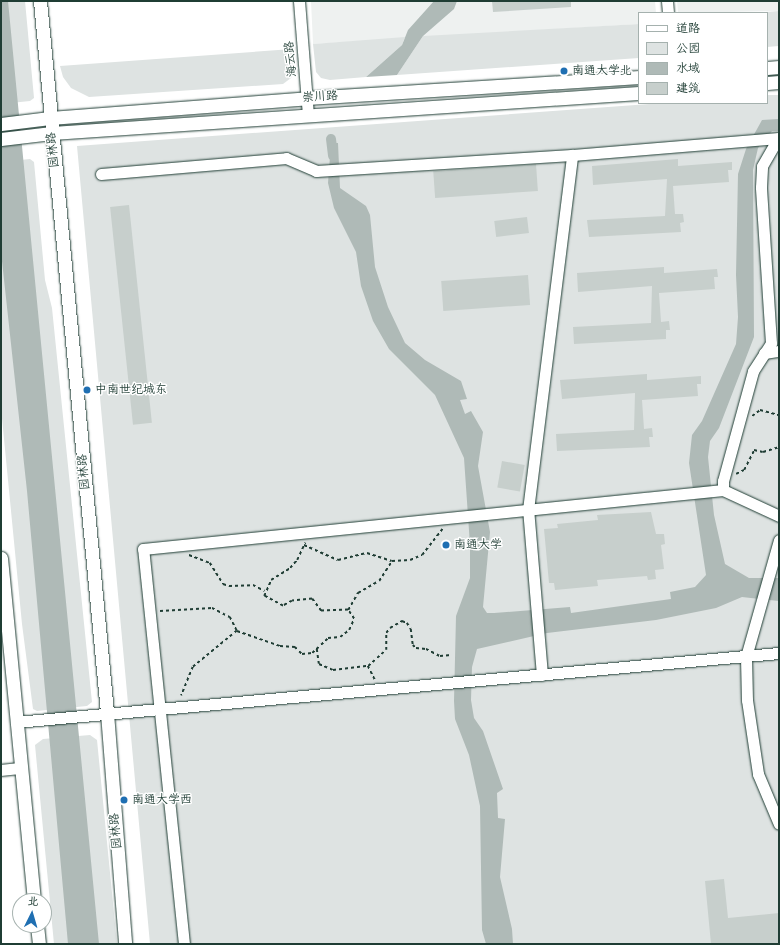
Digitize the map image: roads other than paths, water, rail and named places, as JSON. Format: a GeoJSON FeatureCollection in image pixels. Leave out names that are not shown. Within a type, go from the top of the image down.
{"type":"FeatureCollection","features":[{"type":"Feature","properties":{"kind":"main road","name":"园林路"},"geometry":{"type":"LineString","coordinates":[[40,1],[107,713],[125,944]]}},
{"type":"Feature","properties":{"kind":"main road"},"geometry":{"type":"LineString","coordinates":[[768,68],[779,67]]}},
{"type":"Feature","properties":{"kind":"main road","name":"崇川路"},"geometry":{"type":"LineString","coordinates":[[1,124],[50,118],[307,98],[638,77]]}},
{"type":"Feature","properties":{"kind":"main road"},"geometry":{"type":"LineString","coordinates":[[768,83],[779,82]]}},
{"type":"Feature","properties":{"kind":"main road","name":"崇川路"},"geometry":{"type":"LineString","coordinates":[[1,139],[52,133],[638,93]]}},
{"type":"Feature","properties":{"kind":"main road"},"geometry":{"type":"LineString","coordinates":[[1,558],[33,893]]}},
{"type":"Feature","properties":{"kind":"main road"},"geometry":{"type":"LineString","coordinates":[[37,933],[39,944]]}},
{"type":"Feature","properties":{"kind":"street","name":"海云路"},"geometry":{"type":"LineString","coordinates":[[299,1],[308,115]]}},
{"type":"Feature","properties":{"kind":"street"},"geometry":{"type":"LineString","coordinates":[[667,1],[668,12]]}},
{"type":"Feature","properties":{"kind":"street"},"geometry":{"type":"LineString","coordinates":[[101,174],[286,158],[316,171],[325,169],[572,155],[779,138]]}},
{"type":"Feature","properties":{"kind":"street"},"geometry":{"type":"LineString","coordinates":[[720,488],[753,371],[771,343],[762,166],[779,138]]}},
{"type":"Feature","properties":{"kind":"street"},"geometry":{"type":"LineString","coordinates":[[542,675],[528,510],[572,155]]}},
{"type":"Feature","properties":{"kind":"street"},"geometry":{"type":"LineString","coordinates":[[764,353],[779,351]]}},
{"type":"Feature","properties":{"kind":"street"},"geometry":{"type":"LineString","coordinates":[[184,944],[142,549],[463,515],[528,510],[720,488],[779,516]]}},
{"type":"Feature","properties":{"kind":"street"},"geometry":{"type":"LineString","coordinates":[[779,540],[767,576],[746,657],[747,700],[758,774],[779,824]]}},
{"type":"Feature","properties":{"kind":"street"},"geometry":{"type":"LineString","coordinates":[[16,722],[779,653]]}},
{"type":"Feature","properties":{"kind":"street"},"geometry":{"type":"LineString","coordinates":[[1,770],[21,768]]}},
{"type":"Feature","properties":{"kind":"water"},"geometry":{"type":"Polygon","coordinates":[[[1,1],[8,1],[99,944],[68,944],[27,491],[1,252],[1,1]]]}},
{"type":"Feature","properties":{"kind":"water"},"geometry":{"type":"Polygon","coordinates":[[[434,1],[457,1],[454,9],[423,36],[397,75],[366,77],[402,45],[408,30],[434,1]]]}},
{"type":"Feature","properties":{"kind":"water"},"geometry":{"type":"Polygon","coordinates":[[[779,119],[779,131],[772,131],[758,148],[753,170],[754,337],[719,428],[710,441],[708,457],[714,515],[725,564],[749,578],[779,578],[779,601],[742,597],[716,608],[656,620],[547,633],[477,649],[472,667],[471,700],[474,718],[483,731],[503,789],[497,793],[498,818],[505,819],[500,877],[512,929],[513,944],[486,944],[482,930],[480,806],[469,755],[455,719],[454,701],[456,616],[470,578],[470,545],[464,458],[435,395],[389,349],[373,321],[361,286],[356,252],[334,208],[328,183],[331,143],[338,143],[340,188],[366,206],[370,215],[375,267],[388,307],[405,343],[425,360],[461,381],[467,399],[460,400],[465,414],[471,411],[483,432],[478,466],[490,532],[483,607],[487,613],[494,613],[570,607],[571,613],[671,599],[670,592],[695,587],[706,575],[689,463],[692,435],[702,421],[736,344],[738,317],[736,275],[738,174],[746,149],[762,120],[779,119]]]}},
{"type":"Feature","properties":{"kind":"waterway"},"geometry":{"type":"LineString","coordinates":[[331,139],[333,156]]}},
{"type":"Feature","properties":{"kind":"place","name":"南通大学北"},"geometry":{"type":"Point","coordinates":[564,71]}},
{"type":"Feature","properties":{"kind":"place","name":"中南世纪城东"},"geometry":{"type":"Point","coordinates":[87,390]}},
{"type":"Feature","properties":{"kind":"place","name":"南通大学"},"geometry":{"type":"Point","coordinates":[446,545]}},
{"type":"Feature","properties":{"kind":"place","name":"南通大学西"},"geometry":{"type":"Point","coordinates":[124,800]}}]}
